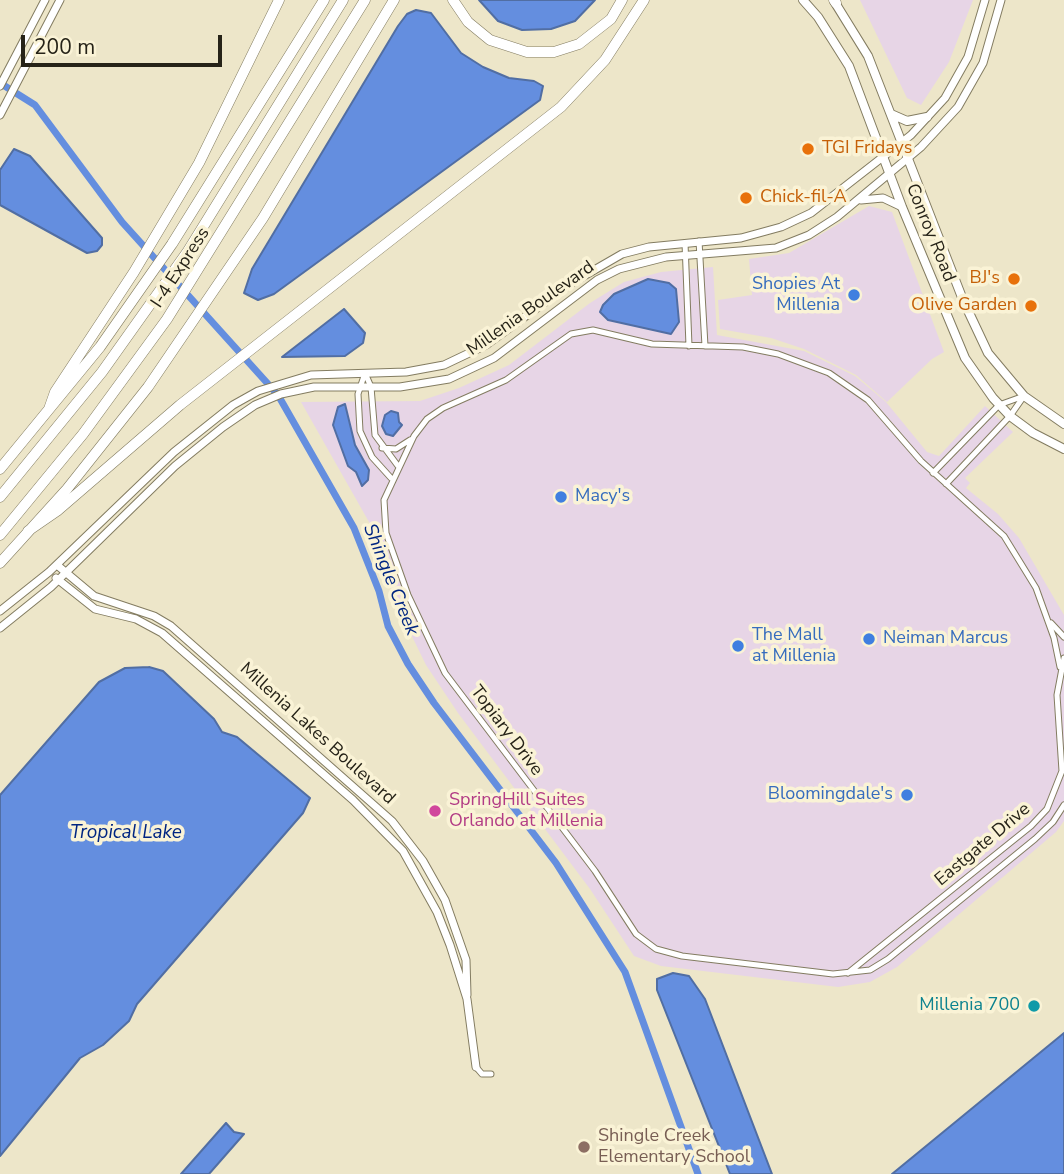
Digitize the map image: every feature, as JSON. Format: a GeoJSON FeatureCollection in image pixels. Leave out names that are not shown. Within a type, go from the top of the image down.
{"type":"FeatureCollection","features":[{"type":"Feature","properties":{"kind":"highway"},"geometry":{"type":"LineString","coordinates":[[47,416],[55,392],[163,224],[235,94],[279,0]]}},
{"type":"Feature","properties":{"kind":"highway"},"geometry":{"type":"LineString","coordinates":[[0,469],[47,416],[148,280],[324,0]]}},
{"type":"Feature","properties":{"kind":"highway","name":"I-4 Express"},"geometry":{"type":"LineString","coordinates":[[0,497],[88,390],[153,302],[188,251],[343,0]]}},
{"type":"Feature","properties":{"kind":"highway","name":"I-4 Express"},"geometry":{"type":"LineString","coordinates":[[0,535],[83,434],[167,319],[365,0]]}},
{"type":"Feature","properties":{"kind":"highway"},"geometry":{"type":"LineString","coordinates":[[0,563],[108,439],[213,294],[263,218],[394,0]]}},
{"type":"Feature","properties":{"kind":"highway"},"geometry":{"type":"LineString","coordinates":[[453,0],[472,26],[489,40],[527,52],[554,52],[579,44],[611,19],[622,0]]}},
{"type":"Feature","properties":{"kind":"highway"},"geometry":{"type":"LineString","coordinates":[[28,531],[57,511],[112,461],[225,371],[561,107],[605,60],[643,0]]}},
{"type":"Feature","properties":{"kind":"main road","name":"Conroy Road"},"geometry":{"type":"LineString","coordinates":[[803,0],[818,17],[849,66],[902,208],[965,358],[999,405],[1032,433],[1064,449]]}},
{"type":"Feature","properties":{"kind":"main road","name":"Conroy Road"},"geometry":{"type":"LineString","coordinates":[[834,1],[868,56],[974,325],[988,353],[1024,396],[1064,424]]}},
{"type":"Feature","properties":{"kind":"main road"},"geometry":{"type":"LineString","coordinates":[[891,114],[907,121],[928,117]]}},
{"type":"Feature","properties":{"kind":"street"},"geometry":{"type":"LineString","coordinates":[[0,86],[45,0]]}},
{"type":"Feature","properties":{"kind":"street"},"geometry":{"type":"LineString","coordinates":[[0,115],[60,0]]}},
{"type":"Feature","properties":{"kind":"street","name":"Millenia Boulevard"},"geometry":{"type":"LineString","coordinates":[[0,611],[57,565],[174,452],[222,413],[258,391],[284,381],[321,374],[418,371],[458,360],[485,345],[597,266],[622,254],[649,247],[741,238],[794,222],[821,206],[902,142],[945,98],[968,57],[985,0]]}},
{"type":"Feature","properties":{"kind":"street","name":"Millenia Boulevard"},"geometry":{"type":"LineString","coordinates":[[0,628],[58,580],[184,458],[238,415],[264,401],[290,391],[321,386],[413,386],[461,374],[499,354],[597,280],[631,265],[685,255],[776,248],[809,235],[857,201],[937,131],[972,85],[991,41],[1001,0]]}},
{"type":"Feature","properties":{"kind":"street"},"geometry":{"type":"LineString","coordinates":[[857,201],[883,198],[902,208]]}},
{"type":"Feature","properties":{"kind":"street"},"geometry":{"type":"LineString","coordinates":[[699,241],[705,346]]}},
{"type":"Feature","properties":{"kind":"street"},"geometry":{"type":"LineString","coordinates":[[685,243],[689,346]]}},
{"type":"Feature","properties":{"kind":"street","name":"Topiary Drive"},"geometry":{"type":"LineString","coordinates":[[382,448],[402,447],[435,413],[506,380],[571,334],[593,330],[650,343],[760,349],[794,358],[828,373],[868,400],[933,472],[1004,536],[1028,572],[1046,614]]}},
{"type":"Feature","properties":{"kind":"street"},"geometry":{"type":"LineString","coordinates":[[365,373],[359,386],[358,420],[362,438],[372,457],[391,478]]}},
{"type":"Feature","properties":{"kind":"street"},"geometry":{"type":"LineString","coordinates":[[365,373],[371,387],[373,428],[382,448],[398,466]]}},
{"type":"Feature","properties":{"kind":"street"},"geometry":{"type":"LineString","coordinates":[[933,472],[999,405],[1024,396]]}},
{"type":"Feature","properties":{"kind":"street"},"geometry":{"type":"LineString","coordinates":[[946,484],[1010,415],[1024,396]]}},
{"type":"Feature","properties":{"kind":"street","name":"Topiary Drive"},"geometry":{"type":"LineString","coordinates":[[414,436],[391,478],[384,499],[386,533],[416,617],[445,673],[590,865],[636,934],[656,949],[682,956]]}},
{"type":"Feature","properties":{"kind":"street","name":"Millenia Lakes Boulevard"},"geometry":{"type":"LineString","coordinates":[[57,565],[94,596],[136,609],[167,623],[392,821],[423,861],[445,900],[466,960],[467,999],[476,1067]]}},
{"type":"Feature","properties":{"kind":"street","name":"Millenia Lakes Boulevard"},"geometry":{"type":"LineString","coordinates":[[49,572],[94,609],[136,619],[162,633],[376,821],[403,851],[437,912],[467,999]]}},
{"type":"Feature","properties":{"kind":"street"},"geometry":{"type":"LineString","coordinates":[[1046,614],[1064,637]]}},
{"type":"Feature","properties":{"kind":"street"},"geometry":{"type":"LineString","coordinates":[[1046,614],[1060,667]]}},
{"type":"Feature","properties":{"kind":"street","name":"Eastgate Drive"},"geometry":{"type":"LineString","coordinates":[[848,972],[1032,825],[1047,809],[1060,779],[1063,761],[1057,695],[1060,667],[1064,658]]}},
{"type":"Feature","properties":{"kind":"street","name":"Eastgate Drive"},"geometry":{"type":"LineString","coordinates":[[682,956],[833,974],[870,970],[888,960],[1045,830],[1064,805]]}},
{"type":"Feature","properties":{"kind":"street"},"geometry":{"type":"LineString","coordinates":[[476,1067],[482,1074],[491,1074]]}},
{"type":"Feature","properties":{"kind":"shaded area"},"geometry":{"type":"Polygon","coordinates":[[[860,0],[973,0],[949,62],[921,105],[907,98],[860,0]]]}},
{"type":"Feature","properties":{"kind":"shaded area"},"geometry":{"type":"Polygon","coordinates":[[[869,206],[892,212],[944,352],[932,359],[887,402],[856,375],[804,349],[771,338],[720,329],[718,300],[752,295],[749,259],[789,253],[869,206]]]}},
{"type":"Feature","properties":{"kind":"shaded area","name":"The Mall at Millenia"},"geometry":{"type":"Polygon","coordinates":[[[713,267],[717,335],[804,351],[855,376],[886,402],[927,452],[939,456],[985,406],[1013,432],[965,478],[970,483],[966,488],[998,514],[1019,538],[1064,615],[1064,821],[1056,832],[897,967],[870,982],[838,987],[661,966],[634,956],[590,889],[458,713],[426,665],[405,622],[369,522],[301,402],[420,401],[459,388],[509,365],[590,303],[624,282],[661,272],[713,267]]]}},
{"type":"Feature","properties":{"kind":"water"},"geometry":{"type":"Polygon","coordinates":[[[479,0],[595,0],[575,21],[551,29],[522,30],[498,21],[479,0]]]}},
{"type":"Feature","properties":{"kind":"water"},"geometry":{"type":"Polygon","coordinates":[[[416,10],[431,13],[461,53],[483,67],[509,78],[534,81],[543,86],[540,100],[274,294],[258,300],[244,293],[252,269],[398,26],[407,14],[416,10]]]}},
{"type":"Feature","properties":{"kind":"water"},"geometry":{"type":"Polygon","coordinates":[[[14,149],[30,156],[102,238],[102,245],[97,251],[87,253],[0,205],[0,170],[14,149]]]}},
{"type":"Feature","properties":{"kind":"water"},"geometry":{"type":"Polygon","coordinates":[[[648,279],[669,283],[676,289],[679,322],[671,334],[608,320],[600,312],[614,294],[648,279]]]}},
{"type":"Feature","properties":{"kind":"water"},"geometry":{"type":"Polygon","coordinates":[[[344,309],[365,333],[363,343],[345,356],[282,357],[344,309]]]}},
{"type":"Feature","properties":{"kind":"water"},"geometry":{"type":"Polygon","coordinates":[[[345,404],[355,445],[369,470],[368,480],[362,486],[356,472],[348,466],[333,425],[338,407],[345,404]]]}},
{"type":"Feature","properties":{"kind":"water"},"geometry":{"type":"Polygon","coordinates":[[[391,411],[398,413],[402,425],[393,436],[386,434],[382,426],[385,415],[391,411]]]}},
{"type":"Feature","properties":{"kind":"water","name":"Tropical Lake"},"geometry":{"type":"Polygon","coordinates":[[[149,667],[163,671],[214,719],[222,732],[237,737],[310,798],[303,813],[137,1004],[129,1021],[103,1045],[80,1058],[0,1156],[0,795],[99,682],[125,668],[149,667]]]}},
{"type":"Feature","properties":{"kind":"water"},"geometry":{"type":"Polygon","coordinates":[[[673,973],[689,976],[705,999],[772,1174],[730,1174],[657,990],[657,979],[673,973]]]}},
{"type":"Feature","properties":{"kind":"water"},"geometry":{"type":"Polygon","coordinates":[[[1064,1033],[1064,1174],[892,1174],[1064,1033]]]}},
{"type":"Feature","properties":{"kind":"water"},"geometry":{"type":"Polygon","coordinates":[[[226,1123],[234,1132],[244,1134],[209,1174],[181,1174],[226,1123]]]}},
{"type":"Feature","properties":{"kind":"waterway","name":"Shingle Creek"},"geometry":{"type":"LineString","coordinates":[[0,83],[35,105],[122,222],[278,395],[354,528],[379,591],[388,626],[408,664],[434,703],[556,863],[625,972],[698,1174]]}},
{"type":"Feature","properties":{"kind":"place","name":"TGI Fridays"},"geometry":{"type":"Point","coordinates":[808,149]}},
{"type":"Feature","properties":{"kind":"place","name":"Chick-fil-A"},"geometry":{"type":"Point","coordinates":[746,198]}},
{"type":"Feature","properties":{"kind":"place","name":"BJ's"},"geometry":{"type":"Point","coordinates":[1014,279]}},
{"type":"Feature","properties":{"kind":"place","name":"Shopies At Millenia"},"geometry":{"type":"Point","coordinates":[854,295]}},
{"type":"Feature","properties":{"kind":"place","name":"Olive Garden"},"geometry":{"type":"Point","coordinates":[1031,306]}},
{"type":"Feature","properties":{"kind":"place","name":"Macy's"},"geometry":{"type":"Point","coordinates":[561,497]}},
{"type":"Feature","properties":{"kind":"place","name":"Neiman Marcus"},"geometry":{"type":"Point","coordinates":[869,639]}},
{"type":"Feature","properties":{"kind":"place","name":"The Mall at Millenia"},"geometry":{"type":"Point","coordinates":[738,646]}},
{"type":"Feature","properties":{"kind":"place","name":"Bloomingdale's"},"geometry":{"type":"Point","coordinates":[907,795]}},
{"type":"Feature","properties":{"kind":"place","name":"SpringHill Suites Orlando at Millenia"},"geometry":{"type":"Point","coordinates":[435,811]}},
{"type":"Feature","properties":{"kind":"place","name":"Millenia 700"},"geometry":{"type":"Point","coordinates":[1034,1006]}},
{"type":"Feature","properties":{"kind":"place","name":"Shingle Creek Elementary School"},"geometry":{"type":"Point","coordinates":[584,1147]}}]}
